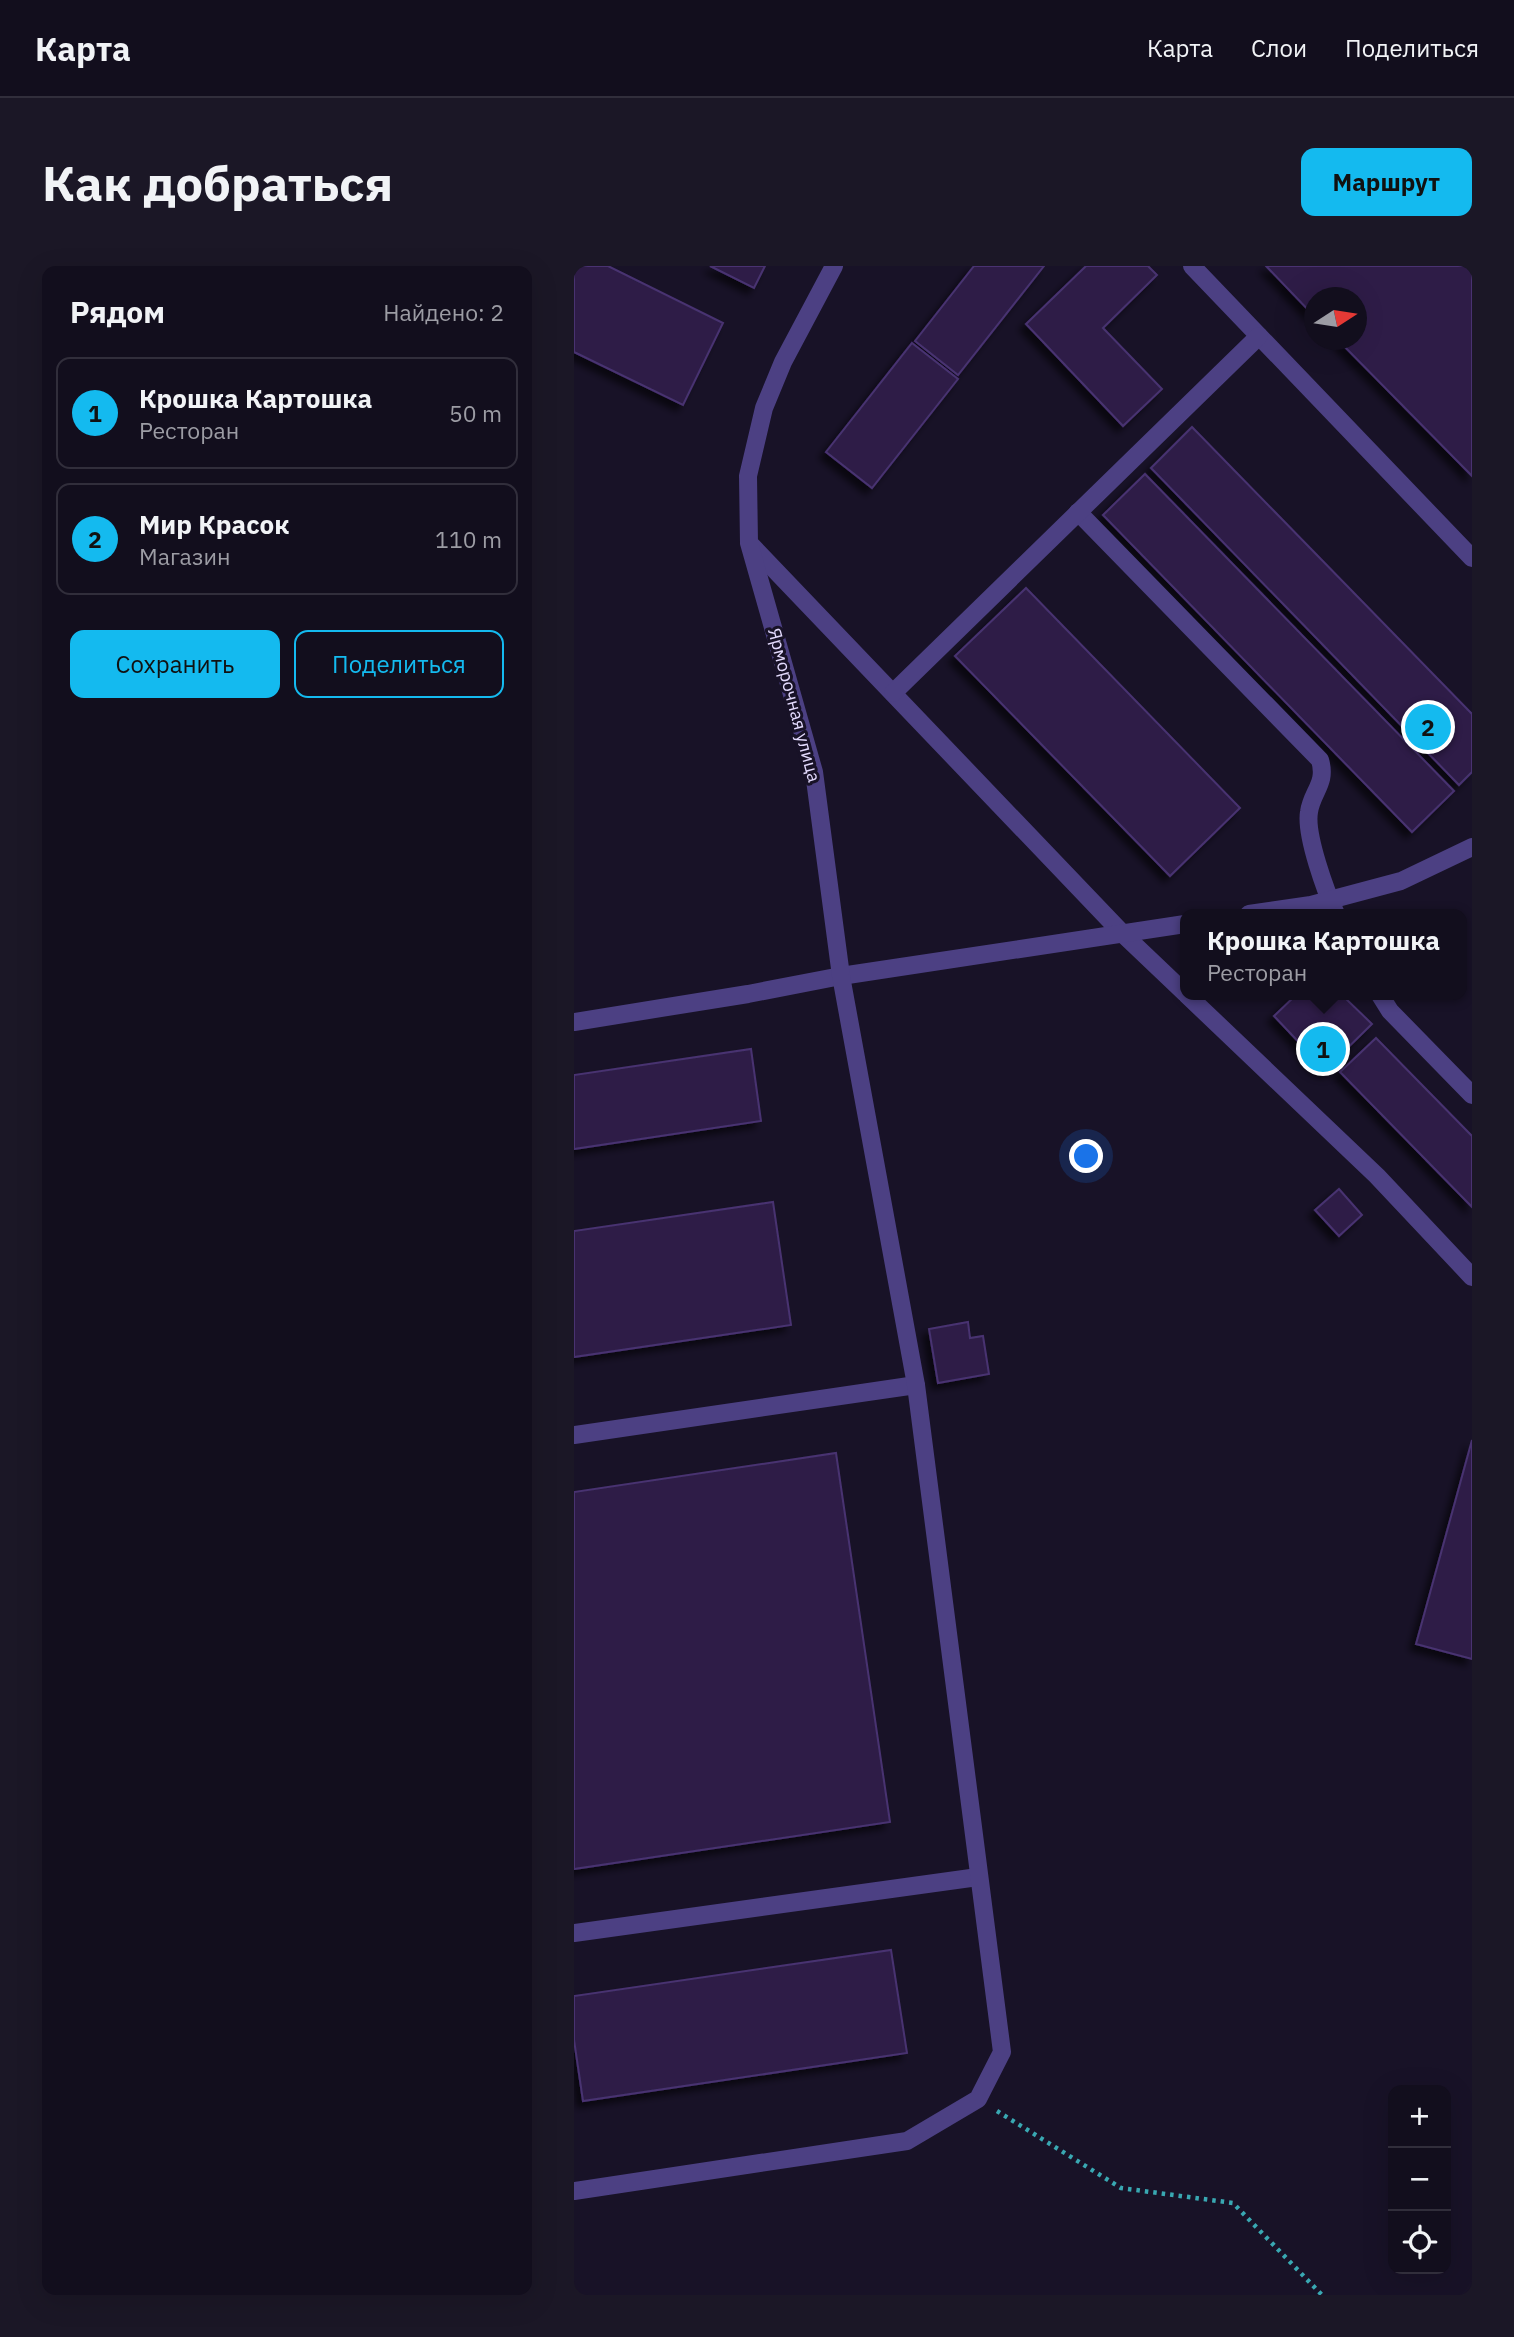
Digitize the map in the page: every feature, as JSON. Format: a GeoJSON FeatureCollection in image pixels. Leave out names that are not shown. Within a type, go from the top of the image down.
{"type":"FeatureCollection","features":[{"type":"Feature","properties":{"kind":"lane","name":"Ярморочная улица"},"geometry":{"type":"LineString","coordinates":[[834,266],[783,362],[764,408],[748,475],[749,543],[814,772],[841,976],[916,1385],[1002,2052],[978,2099]]}},
{"type":"Feature","properties":{"kind":"lane"},"geometry":{"type":"LineString","coordinates":[[1192,266],[1472,558]]}},
{"type":"Feature","properties":{"kind":"lane"},"geometry":{"type":"LineString","coordinates":[[893,694],[1259,335]]}},
{"type":"Feature","properties":{"kind":"lane"},"geometry":{"type":"LineString","coordinates":[[1079,512],[1320,760],[1323,772],[1320,787],[1309,809],[1308,827],[1333,907]]}},
{"type":"Feature","properties":{"kind":"lane"},"geometry":{"type":"LineString","coordinates":[[749,543],[1123,934],[1180,988]]}},
{"type":"Feature","properties":{"kind":"lane"},"geometry":{"type":"LineString","coordinates":[[1309,909],[1333,907],[1401,881],[1472,847]]}},
{"type":"Feature","properties":{"kind":"lane"},"geometry":{"type":"LineString","coordinates":[[574,1022],[841,976],[1180,925]]}},
{"type":"Feature","properties":{"kind":"lane"},"geometry":{"type":"LineString","coordinates":[[1192,1000],[1377,1176],[1472,1277]]}},
{"type":"Feature","properties":{"kind":"lane"},"geometry":{"type":"LineString","coordinates":[[1383,1000],[1390,1011],[1472,1095]]}},
{"type":"Feature","properties":{"kind":"lane"},"geometry":{"type":"LineString","coordinates":[[574,1436],[916,1385]]}},
{"type":"Feature","properties":{"kind":"lane"},"geometry":{"type":"LineString","coordinates":[[574,1933],[978,1877]]}},
{"type":"Feature","properties":{"kind":"lane"},"geometry":{"type":"LineString","coordinates":[[574,2191],[907,2141],[978,2099]]}},
{"type":"Feature","properties":{"kind":"path"},"geometry":{"type":"LineString","coordinates":[[978,2099],[1121,2188],[1233,2203],[1322,2295]]}},
{"type":"Feature","properties":{"kind":"building"},"geometry":{"type":"Polygon","coordinates":[[[574,266],[608,266],[723,323],[683,405],[574,352],[574,266]]]}},
{"type":"Feature","properties":{"kind":"building"},"geometry":{"type":"Polygon","coordinates":[[[710,266],[765,266],[754,288],[710,266]]]}},
{"type":"Feature","properties":{"kind":"building"},"geometry":{"type":"Polygon","coordinates":[[[974,266],[1044,266],[958,375],[915,341],[974,266]]]}},
{"type":"Feature","properties":{"kind":"building"},"geometry":{"type":"Polygon","coordinates":[[[1086,266],[1148,266],[1157,275],[1103,328],[1162,389],[1123,426],[1026,324],[1086,266]]]}},
{"type":"Feature","properties":{"kind":"building"},"geometry":{"type":"Polygon","coordinates":[[[1266,266],[1472,266],[1472,476],[1348,350],[1367,350],[1367,287],[1304,287],[1304,306],[1266,266]]]}},
{"type":"Feature","properties":{"kind":"building"},"geometry":{"type":"Polygon","coordinates":[[[912,343],[958,379],[872,488],[826,452],[912,343]]]}},
{"type":"Feature","properties":{"kind":"building"},"geometry":{"type":"Polygon","coordinates":[[[1192,427],[1472,714],[1472,772],[1459,785],[1151,468],[1192,427]]]}},
{"type":"Feature","properties":{"kind":"building"},"geometry":{"type":"Polygon","coordinates":[[[1145,474],[1454,791],[1412,832],[1103,515],[1145,474]]]}},
{"type":"Feature","properties":{"kind":"building"},"geometry":{"type":"Polygon","coordinates":[[[1026,588],[1240,808],[1170,876],[955,656],[1026,588]]]}},
{"type":"Feature","properties":{"kind":"building"},"geometry":{"type":"Polygon","coordinates":[[[1291,1000],[1347,1000],[1372,1024],[1325,1070],[1274,1016],[1291,1000]]]}},
{"type":"Feature","properties":{"kind":"building"},"geometry":{"type":"Polygon","coordinates":[[[1376,1038],[1472,1136],[1472,1207],[1340,1072],[1376,1038]]]}},
{"type":"Feature","properties":{"kind":"building"},"geometry":{"type":"Polygon","coordinates":[[[751,1049],[761,1121],[574,1149],[574,1075],[751,1049]]]}},
{"type":"Feature","properties":{"kind":"building"},"geometry":{"type":"Polygon","coordinates":[[[1339,1189],[1362,1215],[1339,1236],[1315,1210],[1339,1189]]]}},
{"type":"Feature","properties":{"kind":"building"},"geometry":{"type":"Polygon","coordinates":[[[773,1202],[791,1325],[574,1357],[574,1231],[773,1202]]]}},
{"type":"Feature","properties":{"kind":"building"},"geometry":{"type":"Polygon","coordinates":[[[968,1322],[970,1338],[983,1336],[989,1374],[938,1383],[929,1329],[968,1322]]]}},
{"type":"Feature","properties":{"kind":"building"},"geometry":{"type":"Polygon","coordinates":[[[1472,1440],[1472,1659],[1416,1644],[1472,1440]]]}},
{"type":"Feature","properties":{"kind":"building"},"geometry":{"type":"Polygon","coordinates":[[[836,1453],[890,1822],[574,1869],[574,1492],[836,1453]]]}},
{"type":"Feature","properties":{"kind":"building"},"geometry":{"type":"Polygon","coordinates":[[[891,1950],[907,2053],[583,2101],[574,2040],[574,1996],[891,1950]]]}},
{"type":"Feature","properties":{"kind":"place","name":"Мир Красок"},"geometry":{"type":"Point","coordinates":[1428,727]}},
{"type":"Feature","properties":{"kind":"place","name":"Крошка Картошка"},"geometry":{"type":"Point","coordinates":[1323,1049]}}]}
